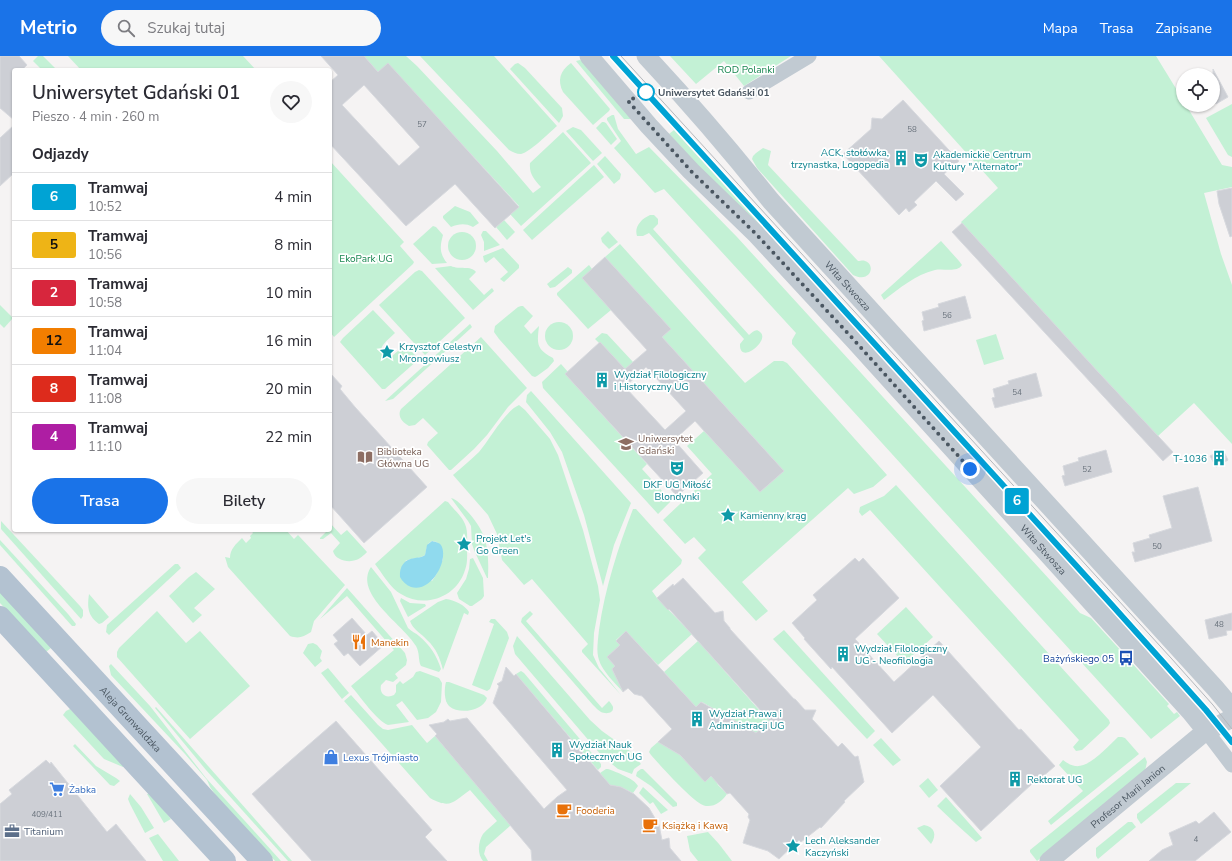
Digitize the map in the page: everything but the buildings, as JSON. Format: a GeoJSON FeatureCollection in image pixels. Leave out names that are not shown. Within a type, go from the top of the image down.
{"type":"FeatureCollection","features":[{"type":"Feature","properties":{"kind":"main road","name":"Aleja Grunwaldzka"},"geometry":{"type":"LineString","coordinates":[[0,577],[262,861]]}},
{"type":"Feature","properties":{"kind":"main road"},"geometry":{"type":"LineString","coordinates":[[0,617],[225,861]]}},
{"type":"Feature","properties":{"kind":"street","name":"Wita Stwosza"},"geometry":{"type":"LineString","coordinates":[[589,56],[649,126],[691,171],[757,235],[854,340],[1190,711],[1232,765]]}},
{"type":"Feature","properties":{"kind":"street","name":"Wita Stwosza"},"geometry":{"type":"LineString","coordinates":[[646,56],[732,153],[776,207],[1232,708]]}},
{"type":"Feature","properties":{"kind":"street"},"geometry":{"type":"LineString","coordinates":[[749,92],[809,56]]}},
{"type":"Feature","properties":{"kind":"street","name":"Profesor Marii Janion"},"geometry":{"type":"LineString","coordinates":[[1049,861],[1196,739],[1232,718]]}},
{"type":"Feature","properties":{"kind":"green space"},"geometry":{"type":"Polygon","coordinates":[[[38,56],[43,56],[55,68],[40,68],[33,61],[38,56]]]}},
{"type":"Feature","properties":{"kind":"green space"},"geometry":{"type":"Polygon","coordinates":[[[68,56],[243,56],[254,68],[79,68],[68,56]]]}},
{"type":"Feature","properties":{"kind":"green space"},"geometry":{"type":"Polygon","coordinates":[[[364,56],[406,56],[497,151],[533,193],[541,187],[531,173],[530,163],[563,132],[591,163],[521,226],[510,214],[519,206],[388,64],[378,72],[364,56]]]}},
{"type":"Feature","properties":{"kind":"green space"},"geometry":{"type":"Polygon","coordinates":[[[420,56],[494,56],[557,126],[525,153],[519,154],[509,150],[420,56]]]}},
{"type":"Feature","properties":{"kind":"green space","name":"ROD Polanki"},"geometry":{"type":"Polygon","coordinates":[[[670,56],[791,56],[744,86],[724,61],[696,84],[670,56]]]}},
{"type":"Feature","properties":{"kind":"green space"},"geometry":{"type":"Polygon","coordinates":[[[879,56],[1156,56],[1176,89],[1176,112],[1190,112],[1222,165],[1232,167],[1232,187],[1204,193],[1221,254],[1232,285],[1232,444],[1194,403],[1158,436],[961,222],[998,188],[879,56]]]}},
{"type":"Feature","properties":{"kind":"green space"},"geometry":{"type":"Polygon","coordinates":[[[580,60],[585,62],[633,116],[630,119],[624,119],[576,61],[580,60]]]}},
{"type":"Feature","properties":{"kind":"green space"},"geometry":{"type":"Polygon","coordinates":[[[518,63],[525,68],[562,108],[563,116],[559,123],[510,69],[518,63]]]}},
{"type":"Feature","properties":{"kind":"green space"},"geometry":{"type":"Polygon","coordinates":[[[571,63],[610,109],[593,125],[561,88],[560,80],[562,73],[571,63]]]}},
{"type":"Feature","properties":{"kind":"green space"},"geometry":{"type":"Polygon","coordinates":[[[1232,104],[1232,157],[1228,155],[1206,118],[1220,112],[1220,110],[1232,104]]]}},
{"type":"Feature","properties":{"kind":"green space"},"geometry":{"type":"Polygon","coordinates":[[[614,115],[618,129],[636,154],[649,147],[737,237],[1080,613],[1091,618],[1123,653],[1122,655],[1128,662],[1130,661],[1169,704],[1167,706],[1174,714],[1177,712],[1180,716],[1151,739],[792,344],[792,340],[796,333],[664,189],[655,193],[614,148],[621,141],[607,120],[607,118],[614,115]]]}},
{"type":"Feature","properties":{"kind":"green space"},"geometry":{"type":"Polygon","coordinates":[[[602,122],[606,123],[617,139],[611,145],[596,128],[602,122]]]}},
{"type":"Feature","properties":{"kind":"green space"},"geometry":{"type":"Polygon","coordinates":[[[573,127],[581,130],[602,153],[593,161],[566,131],[573,127]]]}},
{"type":"Feature","properties":{"kind":"green space"},"geometry":{"type":"Polygon","coordinates":[[[674,130],[1128,627],[1125,630],[701,170],[669,134],[674,130]]]}},
{"type":"Feature","properties":{"kind":"green space"},"geometry":{"type":"Polygon","coordinates":[[[763,148],[771,151],[768,165],[858,261],[868,263],[871,269],[868,275],[859,277],[853,275],[757,168],[752,159],[756,153],[763,148]]]}},
{"type":"Feature","properties":{"kind":"green space"},"geometry":{"type":"Polygon","coordinates":[[[605,156],[621,174],[620,179],[614,184],[597,164],[605,156]]]}},
{"type":"Feature","properties":{"kind":"green space","name":"EkoPark UG"},"geometry":{"type":"Polygon","coordinates":[[[332,163],[404,242],[400,246],[414,262],[334,337],[332,334],[332,163]]]}},
{"type":"Feature","properties":{"kind":"green space"},"geometry":{"type":"Polygon","coordinates":[[[594,165],[604,177],[532,240],[523,230],[594,165]]]}},
{"type":"Feature","properties":{"kind":"green space"},"geometry":{"type":"Polygon","coordinates":[[[455,206],[470,212],[479,223],[473,227],[462,224],[451,227],[443,216],[455,206]]]}},
{"type":"Feature","properties":{"kind":"green space"},"geometry":{"type":"Polygon","coordinates":[[[650,215],[654,215],[658,219],[658,224],[653,229],[749,335],[756,330],[760,332],[762,336],[761,340],[754,349],[744,353],[741,350],[740,344],[744,339],[649,233],[643,236],[637,236],[637,226],[650,215]]]}},
{"type":"Feature","properties":{"kind":"green space"},"geometry":{"type":"Polygon","coordinates":[[[504,220],[515,232],[507,240],[496,227],[504,220]]]}},
{"type":"Feature","properties":{"kind":"green space"},"geometry":{"type":"Polygon","coordinates":[[[433,226],[436,227],[443,235],[441,249],[447,263],[432,264],[413,244],[433,226]]]}},
{"type":"Feature","properties":{"kind":"green space"},"geometry":{"type":"Polygon","coordinates":[[[483,231],[486,231],[500,245],[484,251],[484,242],[481,235],[483,231]]]}},
{"type":"Feature","properties":{"kind":"green space"},"geometry":{"type":"Polygon","coordinates":[[[608,231],[618,242],[609,249],[602,242],[601,238],[608,231]]]}},
{"type":"Feature","properties":{"kind":"green space"},"geometry":{"type":"Polygon","coordinates":[[[462,232],[472,236],[476,246],[472,256],[462,260],[452,256],[448,246],[452,236],[462,232]]]}},
{"type":"Feature","properties":{"kind":"green space"},"geometry":{"type":"Polygon","coordinates":[[[941,241],[962,265],[953,270],[935,270],[921,275],[908,282],[884,300],[881,295],[941,241]]]}},
{"type":"Feature","properties":{"kind":"green space"},"geometry":{"type":"Polygon","coordinates":[[[620,244],[745,383],[774,361],[783,361],[787,363],[887,475],[873,487],[854,494],[848,488],[742,582],[768,611],[756,621],[698,558],[706,550],[694,537],[685,544],[663,520],[712,474],[687,446],[704,431],[760,492],[784,471],[662,337],[671,329],[605,257],[620,244]]]}},
{"type":"Feature","properties":{"kind":"green space"},"geometry":{"type":"Polygon","coordinates":[[[503,248],[519,265],[519,268],[504,282],[500,279],[508,272],[494,257],[486,263],[483,256],[503,248]]]}},
{"type":"Feature","properties":{"kind":"green space"},"geometry":{"type":"Polygon","coordinates":[[[589,265],[592,269],[582,278],[611,310],[588,329],[557,295],[557,293],[589,265]]]}},
{"type":"Feature","properties":{"kind":"green space"},"geometry":{"type":"Polygon","coordinates":[[[451,266],[474,270],[476,272],[469,279],[484,295],[492,288],[494,291],[473,310],[435,268],[451,266]]]}},
{"type":"Feature","properties":{"kind":"green space"},"geometry":{"type":"Polygon","coordinates":[[[568,267],[572,270],[572,273],[555,287],[550,288],[547,284],[568,267]]]}},
{"type":"Feature","properties":{"kind":"green space"},"geometry":{"type":"Polygon","coordinates":[[[419,270],[422,271],[465,318],[425,355],[379,305],[419,270]]]}},
{"type":"Feature","properties":{"kind":"green space"},"geometry":{"type":"Polygon","coordinates":[[[0,305],[12,317],[12,319],[4,328],[0,324],[0,305]]]}},
{"type":"Feature","properties":{"kind":"green space"},"geometry":{"type":"Polygon","coordinates":[[[523,306],[533,316],[524,326],[531,334],[539,326],[539,345],[543,352],[553,358],[554,361],[548,368],[535,377],[532,376],[494,332],[495,326],[523,306]]]}},
{"type":"Feature","properties":{"kind":"green space"},"geometry":{"type":"Polygon","coordinates":[[[373,310],[395,333],[383,345],[381,351],[383,354],[387,357],[392,356],[405,345],[419,359],[385,389],[382,389],[340,342],[373,310]]]}},
{"type":"Feature","properties":{"kind":"green space"},"geometry":{"type":"Polygon","coordinates":[[[559,322],[569,326],[573,336],[569,346],[559,350],[549,346],[545,336],[549,326],[559,322]]]}},
{"type":"Feature","properties":{"kind":"green space"},"geometry":{"type":"Polygon","coordinates":[[[470,324],[472,327],[470,329],[393,399],[385,401],[470,324]]]}},
{"type":"Feature","properties":{"kind":"green space"},"geometry":{"type":"Polygon","coordinates":[[[602,333],[607,334],[633,362],[625,369],[600,342],[599,343],[595,339],[602,333]]]}},
{"type":"Feature","properties":{"kind":"green space"},"geometry":{"type":"Polygon","coordinates":[[[996,334],[1004,359],[984,365],[976,340],[996,334]]]}},
{"type":"Feature","properties":{"kind":"green space"},"geometry":{"type":"Polygon","coordinates":[[[481,337],[527,388],[508,407],[487,435],[474,449],[451,470],[449,470],[427,445],[428,442],[438,433],[423,418],[415,425],[409,426],[401,419],[400,412],[401,409],[481,337]]]}},
{"type":"Feature","properties":{"kind":"green space"},"geometry":{"type":"Polygon","coordinates":[[[561,364],[568,372],[565,374],[647,464],[642,469],[671,501],[658,514],[543,388],[542,382],[561,364]]]}},
{"type":"Feature","properties":{"kind":"green space"},"geometry":{"type":"Polygon","coordinates":[[[531,391],[631,503],[614,545],[603,586],[584,515],[562,452],[550,432],[526,402],[527,395],[531,391]]]}},
{"type":"Feature","properties":{"kind":"green space"},"geometry":{"type":"Polygon","coordinates":[[[519,405],[550,439],[558,455],[583,530],[598,586],[600,600],[594,633],[593,655],[599,668],[621,695],[582,652],[588,644],[532,579],[524,585],[502,560],[497,534],[488,515],[453,475],[479,452],[508,413],[519,405]]]}},
{"type":"Feature","properties":{"kind":"green space"},"geometry":{"type":"Polygon","coordinates":[[[896,485],[1109,720],[1110,723],[1108,726],[1082,750],[1076,751],[1073,747],[1079,740],[870,510],[862,516],[859,512],[860,507],[884,496],[896,485]]]}},
{"type":"Feature","properties":{"kind":"green space"},"geometry":{"type":"Polygon","coordinates":[[[451,498],[458,502],[474,519],[483,535],[487,550],[488,578],[472,544],[471,526],[451,498]]]}},
{"type":"Feature","properties":{"kind":"green space"},"geometry":{"type":"Polygon","coordinates":[[[445,501],[448,502],[462,518],[465,524],[467,532],[467,564],[465,570],[455,587],[439,598],[420,600],[410,598],[397,592],[375,564],[445,501]],[[432,541],[429,544],[425,555],[405,561],[432,581],[443,559],[437,542],[432,541]]]}},
{"type":"Feature","properties":{"kind":"green space"},"geometry":{"type":"Polygon","coordinates":[[[633,509],[636,509],[682,560],[681,564],[652,591],[692,634],[658,665],[626,631],[616,640],[620,645],[607,657],[615,666],[612,669],[623,692],[603,669],[598,657],[598,645],[599,630],[608,584],[622,538],[633,509]]]}},
{"type":"Feature","properties":{"kind":"green space"},"geometry":{"type":"Polygon","coordinates":[[[1,521],[80,606],[83,610],[83,616],[81,619],[1,529],[1,521]]]}},
{"type":"Feature","properties":{"kind":"green space"},"geometry":{"type":"Polygon","coordinates":[[[332,525],[341,535],[347,530],[367,552],[359,559],[353,561],[342,560],[334,554],[333,551],[340,543],[331,533],[323,539],[320,538],[326,532],[332,532],[332,525]]]}},
{"type":"Feature","properties":{"kind":"green space"},"geometry":{"type":"Polygon","coordinates":[[[252,532],[288,532],[294,539],[298,535],[345,585],[314,621],[311,632],[306,635],[301,637],[290,636],[228,567],[225,557],[230,558],[232,549],[242,538],[246,543],[251,538],[250,536],[252,532]]]}},
{"type":"Feature","properties":{"kind":"green space"},"geometry":{"type":"Polygon","coordinates":[[[0,540],[68,614],[76,624],[75,626],[72,626],[0,545],[0,540]]]}},
{"type":"Feature","properties":{"kind":"green space"},"geometry":{"type":"Polygon","coordinates":[[[473,558],[483,578],[484,596],[482,599],[470,606],[459,599],[457,593],[466,579],[470,559],[473,558]]]}},
{"type":"Feature","properties":{"kind":"green space"},"geometry":{"type":"Polygon","coordinates":[[[175,564],[178,564],[181,568],[109,635],[106,632],[107,625],[175,564]]]}},
{"type":"Feature","properties":{"kind":"green space"},"geometry":{"type":"Polygon","coordinates":[[[371,567],[391,592],[408,628],[423,639],[433,651],[441,669],[439,672],[421,666],[416,646],[382,609],[374,598],[369,588],[367,577],[371,567]]]}},
{"type":"Feature","properties":{"kind":"green space"},"geometry":{"type":"Polygon","coordinates":[[[196,572],[215,589],[194,608],[202,615],[193,623],[169,596],[196,572]]]}},
{"type":"Feature","properties":{"kind":"green space"},"geometry":{"type":"Polygon","coordinates":[[[347,588],[405,653],[407,660],[406,665],[395,674],[398,678],[393,682],[386,680],[381,685],[381,691],[384,695],[394,695],[396,692],[396,685],[400,681],[403,684],[413,677],[416,672],[420,671],[439,678],[442,683],[441,702],[436,712],[428,718],[417,720],[402,701],[396,705],[409,722],[388,725],[374,713],[351,686],[394,650],[347,596],[320,619],[347,588]]]}},
{"type":"Feature","properties":{"kind":"green space"},"geometry":{"type":"Polygon","coordinates":[[[0,591],[52,647],[46,652],[0,603],[0,591]]]}},
{"type":"Feature","properties":{"kind":"green space"},"geometry":{"type":"Polygon","coordinates":[[[89,594],[109,617],[102,623],[99,624],[90,615],[88,608],[89,594]]]}},
{"type":"Feature","properties":{"kind":"green space"},"geometry":{"type":"Polygon","coordinates":[[[401,598],[410,603],[425,604],[426,606],[408,617],[400,601],[401,598]]]}},
{"type":"Feature","properties":{"kind":"green space"},"geometry":{"type":"Polygon","coordinates":[[[446,599],[459,603],[469,612],[468,615],[464,613],[443,670],[435,650],[430,643],[415,629],[410,621],[438,602],[446,599]]]}},
{"type":"Feature","properties":{"kind":"green space"},"geometry":{"type":"Polygon","coordinates":[[[906,607],[933,637],[904,663],[877,634],[906,607]]]}},
{"type":"Feature","properties":{"kind":"green space"},"geometry":{"type":"Polygon","coordinates":[[[157,611],[186,643],[200,631],[250,686],[190,739],[117,657],[119,648],[157,611]]]}},
{"type":"Feature","properties":{"kind":"green space"},"geometry":{"type":"Polygon","coordinates":[[[530,611],[533,614],[526,621],[602,708],[609,701],[613,707],[611,712],[601,712],[593,705],[521,622],[522,618],[530,611]]]}},
{"type":"Feature","properties":{"kind":"green space"},"geometry":{"type":"Polygon","coordinates":[[[491,619],[495,619],[507,632],[509,638],[490,689],[487,691],[472,685],[494,624],[489,622],[491,619]]]}},
{"type":"Feature","properties":{"kind":"green space"},"geometry":{"type":"Polygon","coordinates":[[[784,630],[875,731],[867,739],[773,639],[784,630]]]}},
{"type":"Feature","properties":{"kind":"green space"},"geometry":{"type":"Polygon","coordinates":[[[517,636],[590,720],[602,731],[630,751],[641,764],[634,769],[632,774],[618,769],[602,756],[515,654],[513,646],[517,636]]]}},
{"type":"Feature","properties":{"kind":"green space"},"geometry":{"type":"Polygon","coordinates":[[[698,641],[759,710],[770,720],[754,735],[751,730],[702,702],[696,707],[664,672],[698,641]]]}},
{"type":"Feature","properties":{"kind":"green space"},"geometry":{"type":"Polygon","coordinates":[[[313,643],[322,651],[320,658],[322,661],[315,667],[303,653],[308,644],[313,643]]]}},
{"type":"Feature","properties":{"kind":"green space"},"geometry":{"type":"Polygon","coordinates":[[[111,664],[150,706],[206,778],[281,861],[275,861],[217,797],[207,780],[185,754],[111,675],[109,666],[111,664]]]}},
{"type":"Feature","properties":{"kind":"green space"},"geometry":{"type":"Polygon","coordinates":[[[328,668],[349,693],[342,699],[321,673],[328,668]]]}},
{"type":"Feature","properties":{"kind":"green space"},"geometry":{"type":"Polygon","coordinates":[[[521,671],[601,764],[601,767],[598,770],[516,674],[521,671]]]}},
{"type":"Feature","properties":{"kind":"green space"},"geometry":{"type":"Polygon","coordinates":[[[446,682],[484,695],[487,698],[481,706],[476,709],[464,711],[453,709],[447,704],[445,698],[446,682]]]}},
{"type":"Feature","properties":{"kind":"green space"},"geometry":{"type":"Polygon","coordinates":[[[351,695],[383,729],[388,730],[412,725],[427,743],[435,736],[511,825],[486,847],[484,854],[488,861],[483,861],[481,858],[479,844],[481,837],[486,830],[497,821],[470,790],[456,801],[448,804],[437,802],[430,798],[344,701],[351,695]]]}},
{"type":"Feature","properties":{"kind":"green space"},"geometry":{"type":"Polygon","coordinates":[[[156,707],[292,861],[288,861],[206,770],[155,708],[156,707]]]}},
{"type":"Feature","properties":{"kind":"green space"},"geometry":{"type":"Polygon","coordinates":[[[70,709],[124,766],[123,767],[104,759],[63,715],[70,709]]]}},
{"type":"Feature","properties":{"kind":"green space"},"geometry":{"type":"Polygon","coordinates":[[[1118,737],[1125,738],[1139,754],[1051,825],[1048,821],[1083,791],[1059,765],[1063,760],[1075,766],[1086,764],[1098,756],[1118,737]]]}},
{"type":"Feature","properties":{"kind":"green space"},"geometry":{"type":"Polygon","coordinates":[[[881,738],[901,760],[893,766],[873,745],[881,738]]]}},
{"type":"Feature","properties":{"kind":"green space"},"geometry":{"type":"Polygon","coordinates":[[[658,742],[680,755],[705,781],[713,775],[718,785],[727,794],[725,797],[712,806],[706,806],[694,799],[669,775],[649,752],[658,742]]]}},
{"type":"Feature","properties":{"kind":"green space"},"geometry":{"type":"Polygon","coordinates":[[[75,744],[96,766],[120,781],[114,786],[110,785],[73,746],[75,744]]]}},
{"type":"Feature","properties":{"kind":"green space"},"geometry":{"type":"Polygon","coordinates":[[[1145,757],[1147,762],[1145,771],[1037,861],[1030,850],[1145,757]]]}},
{"type":"Feature","properties":{"kind":"green space"},"geometry":{"type":"Polygon","coordinates":[[[606,769],[629,778],[638,786],[633,793],[621,787],[598,783],[603,777],[600,773],[606,769]]]}},
{"type":"Feature","properties":{"kind":"green space"},"geometry":{"type":"Polygon","coordinates":[[[643,769],[677,803],[677,806],[673,807],[651,786],[636,776],[637,772],[643,769]]]}},
{"type":"Feature","properties":{"kind":"green space"},"geometry":{"type":"Polygon","coordinates":[[[928,778],[938,790],[929,798],[919,786],[928,778]]]}},
{"type":"Feature","properties":{"kind":"green space"},"geometry":{"type":"Polygon","coordinates":[[[1176,783],[1191,783],[1141,824],[1137,818],[1137,814],[1176,783]]]}},
{"type":"Feature","properties":{"kind":"green space"},"geometry":{"type":"Polygon","coordinates":[[[643,787],[668,810],[661,814],[653,802],[650,804],[639,793],[643,787]]]}},
{"type":"Feature","properties":{"kind":"green space"},"geometry":{"type":"Polygon","coordinates":[[[130,794],[141,807],[154,828],[145,833],[128,799],[130,794]]]}},
{"type":"Feature","properties":{"kind":"green space"},"geometry":{"type":"Polygon","coordinates":[[[147,794],[149,794],[159,804],[171,819],[164,823],[147,794]]]}},
{"type":"Feature","properties":{"kind":"green space"},"geometry":{"type":"Polygon","coordinates":[[[946,797],[982,838],[976,842],[937,806],[946,797]]]}},
{"type":"Feature","properties":{"kind":"green space"},"geometry":{"type":"Polygon","coordinates":[[[1128,822],[1132,822],[1136,827],[1098,859],[1096,856],[1096,848],[1128,822]]]}},
{"type":"Feature","properties":{"kind":"green space"},"geometry":{"type":"Polygon","coordinates":[[[924,825],[931,828],[934,832],[934,838],[931,844],[917,828],[924,825]]]}},
{"type":"Feature","properties":{"kind":"green space"},"geometry":{"type":"Polygon","coordinates":[[[708,832],[732,861],[698,861],[690,851],[687,836],[708,832]]]}},
{"type":"Feature","properties":{"kind":"green space"},"geometry":{"type":"Polygon","coordinates":[[[158,834],[179,861],[163,861],[149,838],[158,834]]]}},
{"type":"Feature","properties":{"kind":"water"},"geometry":{"type":"Polygon","coordinates":[[[432,541],[437,542],[442,547],[443,554],[440,568],[431,581],[425,586],[418,588],[411,587],[404,583],[400,577],[401,567],[408,560],[425,555],[427,545],[432,541]]]}},
{"type":"Feature","properties":{"kind":"tram line"},"geometry":{"type":"LineString","coordinates":[[613,56],[1111,604],[1206,710],[1232,742]]}},
{"type":"Feature","properties":{"kind":"tram line","name":"6"},"geometry":{"type":"LineString","coordinates":[[613,56],[1111,604],[1206,710],[1232,742]]}},
{"type":"Feature","properties":{"kind":"tram line"},"geometry":{"type":"LineString","coordinates":[[621,56],[1171,658],[1213,705],[1232,729]]}},
{"type":"Feature","properties":{"kind":"place","name":"Uniwersytet Gdański 01"},"geometry":{"type":"Point","coordinates":[646,92]}},
{"type":"Feature","properties":{"kind":"place","name":"ACK, stołówka, trzynastka, Logopedia"},"geometry":{"type":"Point","coordinates":[901,158]}},
{"type":"Feature","properties":{"kind":"place","name":"Akademickie Centrum Kultury \"Alternator\""},"geometry":{"type":"Point","coordinates":[921,160]}},
{"type":"Feature","properties":{"kind":"place","name":"Krzysztof Celestyn Mrongowiusz"},"geometry":{"type":"Point","coordinates":[387,352]}},
{"type":"Feature","properties":{"kind":"place","name":"Wydział Filologiczny i Historyczny UG"},"geometry":{"type":"Point","coordinates":[602,380]}},
{"type":"Feature","properties":{"kind":"place","name":"Uniwersytet Gdański"},"geometry":{"type":"Point","coordinates":[626,444]}},
{"type":"Feature","properties":{"kind":"place","name":"Biblioteka Główna UG"},"geometry":{"type":"Point","coordinates":[365,457]}},
{"type":"Feature","properties":{"kind":"place","name":"T-1036"},"geometry":{"type":"Point","coordinates":[1219,458]}},
{"type":"Feature","properties":{"kind":"place","name":"DKF UG Miłość Blondynki"},"geometry":{"type":"Point","coordinates":[677,468]}},
{"type":"Feature","properties":{"kind":"place","name":"Kamienny krąg"},"geometry":{"type":"Point","coordinates":[728,515]}},
{"type":"Feature","properties":{"kind":"place","name":"Projekt Let's Go Green"},"geometry":{"type":"Point","coordinates":[464,544]}},
{"type":"Feature","properties":{"kind":"place","name":"Manekin"},"geometry":{"type":"Point","coordinates":[359,642]}},
{"type":"Feature","properties":{"kind":"place","name":"Wydział Filologiczny UG - Neofilologia"},"geometry":{"type":"Point","coordinates":[843,654]}},
{"type":"Feature","properties":{"kind":"place","name":"Bażyńskiego 05"},"geometry":{"type":"Point","coordinates":[1126,658]}},
{"type":"Feature","properties":{"kind":"place","name":"Wydział Prawa i Administracji UG"},"geometry":{"type":"Point","coordinates":[697,719]}},
{"type":"Feature","properties":{"kind":"place","name":"Wydział Nauk Społecznych UG"},"geometry":{"type":"Point","coordinates":[557,750]}},
{"type":"Feature","properties":{"kind":"place","name":"Lexus Trójmiasto"},"geometry":{"type":"Point","coordinates":[331,757]}},
{"type":"Feature","properties":{"kind":"place","name":"Rektorat UG"},"geometry":{"type":"Point","coordinates":[1015,779]}},
{"type":"Feature","properties":{"kind":"place","name":"Żabka"},"geometry":{"type":"Point","coordinates":[57,789]}},
{"type":"Feature","properties":{"kind":"place","name":"Fooderia"},"geometry":{"type":"Point","coordinates":[564,810]}},
{"type":"Feature","properties":{"kind":"place","name":"Książką i Kawą"},"geometry":{"type":"Point","coordinates":[650,825]}},
{"type":"Feature","properties":{"kind":"place","name":"Titanium"},"geometry":{"type":"Point","coordinates":[12,831]}},
{"type":"Feature","properties":{"kind":"place","name":"Lech Aleksander Kaczyński"},"geometry":{"type":"Point","coordinates":[793,846]}},
{"type":"Feature","properties":{"kind":"route"},"geometry":{"type":"LineString","coordinates":[[646,92],[628,101],[691,171],[757,235],[970,469]]}}]}
